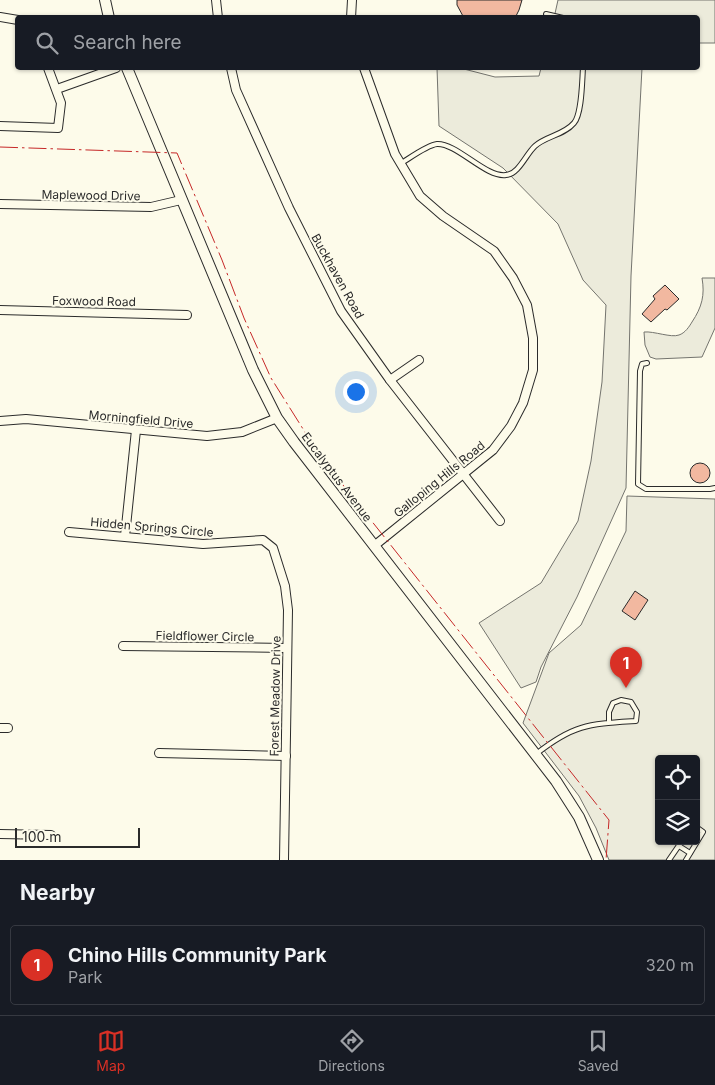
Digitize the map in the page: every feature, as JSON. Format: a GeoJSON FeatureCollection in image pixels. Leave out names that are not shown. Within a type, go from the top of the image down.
{"type":"FeatureCollection","features":[{"type":"Feature","properties":{"kind":"street"},"geometry":{"type":"LineString","coordinates":[[105,0],[108,15]]}},
{"type":"Feature","properties":{"kind":"street"},"geometry":{"type":"LineString","coordinates":[[216,0],[218,15]]}},
{"type":"Feature","properties":{"kind":"street"},"geometry":{"type":"LineString","coordinates":[[351,15],[352,0]]}},
{"type":"Feature","properties":{"kind":"street"},"geometry":{"type":"LineString","coordinates":[[0,17],[15,20]]}},
{"type":"Feature","properties":{"kind":"street"},"geometry":{"type":"LineString","coordinates":[[0,126],[58,128],[61,103],[49,70]]}},
{"type":"Feature","properties":{"kind":"street"},"geometry":{"type":"LineString","coordinates":[[57,90],[111,70]]}},
{"type":"Feature","properties":{"kind":"street","name":"Eucalyptus Avenue"},"geometry":{"type":"LineString","coordinates":[[128,70],[253,370],[278,418],[294,442],[536,754],[573,808],[591,841],[598,860]]}},
{"type":"Feature","properties":{"kind":"street","name":"Buckhaven Road"},"geometry":{"type":"LineString","coordinates":[[231,70],[236,90],[289,208],[341,311],[390,380],[500,521]]}},
{"type":"Feature","properties":{"kind":"street","name":"Galloping Hills Road"},"geometry":{"type":"LineString","coordinates":[[365,70],[394,154],[420,196],[443,216],[494,251],[513,278],[527,305],[533,338],[533,370],[523,403],[511,426],[493,450],[374,546]]}},
{"type":"Feature","properties":{"kind":"street","name":"Maplewood Drive"},"geometry":{"type":"LineString","coordinates":[[0,204],[151,207],[181,200]]}},
{"type":"Feature","properties":{"kind":"street","name":"Foxwood Road"},"geometry":{"type":"LineString","coordinates":[[0,310],[187,315]]}},
{"type":"Feature","properties":{"kind":"street"},"geometry":{"type":"LineString","coordinates":[[390,380],[419,360]]}},
{"type":"Feature","properties":{"kind":"street","name":"Morningfield Drive"},"geometry":{"type":"LineString","coordinates":[[0,421],[26,419],[207,436],[231,434],[278,418]]}},
{"type":"Feature","properties":{"kind":"street"},"geometry":{"type":"LineString","coordinates":[[125,536],[136,430]]}},
{"type":"Feature","properties":{"kind":"street","name":"Hidden Springs Circle"},"geometry":{"type":"LineString","coordinates":[[69,532],[203,544],[263,540]]}},
{"type":"Feature","properties":{"kind":"street","name":"Forest Meadow Drive"},"geometry":{"type":"LineString","coordinates":[[263,540],[274,548],[285,586],[288,610],[284,860]]}},
{"type":"Feature","properties":{"kind":"street","name":"Fieldflower Circle"},"geometry":{"type":"LineString","coordinates":[[123,646],[287,648]]}},
{"type":"Feature","properties":{"kind":"street"},"geometry":{"type":"LineString","coordinates":[[159,753],[286,756]]}},
{"type":"Feature","properties":{"kind":"street"},"geometry":{"type":"LineString","coordinates":[[0,834],[51,835]]}},
{"type":"Feature","properties":{"kind":"lane"},"geometry":{"type":"LineString","coordinates":[[546,14],[550,15]]}},
{"type":"Feature","properties":{"kind":"lane"},"geometry":{"type":"LineString","coordinates":[[400,164],[438,144],[496,174],[507,176],[514,171],[535,146],[575,123],[579,110],[583,70]]}},
{"type":"Feature","properties":{"kind":"lane"},"geometry":{"type":"LineString","coordinates":[[647,363],[642,364],[640,371],[638,484],[646,489],[713,489]]}},
{"type":"Feature","properties":{"kind":"lane"},"geometry":{"type":"LineString","coordinates":[[536,754],[570,731],[590,725],[636,721],[635,707],[632,702],[621,700],[613,703],[610,707],[609,723]]}},
{"type":"Feature","properties":{"kind":"lane"},"geometry":{"type":"LineString","coordinates":[[686,860],[695,845]]}},
{"type":"Feature","properties":{"kind":"lane"},"geometry":{"type":"LineString","coordinates":[[669,860],[679,846],[690,853]]}},
{"type":"Feature","properties":{"kind":"shaded area"},"geometry":{"type":"Polygon","coordinates":[[[558,0],[715,0],[715,43],[700,43],[700,15],[555,15],[558,0]]]}},
{"type":"Feature","properties":{"kind":"shaded area"},"geometry":{"type":"Polygon","coordinates":[[[437,70],[468,70],[495,77],[539,76],[540,70],[642,70],[631,276],[626,488],[577,597],[541,667],[536,682],[521,688],[479,623],[541,583],[578,521],[591,461],[602,382],[606,305],[583,280],[558,224],[503,168],[439,126],[437,70]]]}},
{"type":"Feature","properties":{"kind":"shaded area"},"geometry":{"type":"Polygon","coordinates":[[[702,278],[715,278],[715,328],[702,357],[656,359],[650,357],[645,345],[644,332],[676,336],[685,331],[690,326],[700,306],[703,295],[702,278]]]}},
{"type":"Feature","properties":{"kind":"shaded area"},"geometry":{"type":"Polygon","coordinates":[[[627,496],[715,499],[715,860],[609,860],[596,828],[579,796],[523,723],[549,653],[581,625],[626,531],[627,496]]]}},
{"type":"Feature","properties":{"kind":"building"},"geometry":{"type":"Polygon","coordinates":[[[457,0],[522,0],[516,15],[462,15],[457,5],[457,0]]]}},
{"type":"Feature","properties":{"kind":"building"},"geometry":{"type":"Polygon","coordinates":[[[665,285],[679,299],[651,322],[642,314],[655,299],[653,296],[665,285]]]}},
{"type":"Feature","properties":{"kind":"building"},"geometry":{"type":"Polygon","coordinates":[[[700,463],[707,466],[710,473],[707,480],[700,483],[693,480],[690,473],[693,466],[700,463]]]}},
{"type":"Feature","properties":{"kind":"building"},"geometry":{"type":"Polygon","coordinates":[[[635,591],[648,600],[635,620],[622,611],[635,591]]]}},
{"type":"Feature","properties":{"kind":"power"},"geometry":{"type":"LineString","coordinates":[[0,147],[177,153],[244,318],[271,378],[320,456],[609,820],[606,860]]}},
{"type":"Feature","properties":{"kind":"place","name":"Chino Hills Community Park"},"geometry":{"type":"Point","coordinates":[626,688]}}]}
